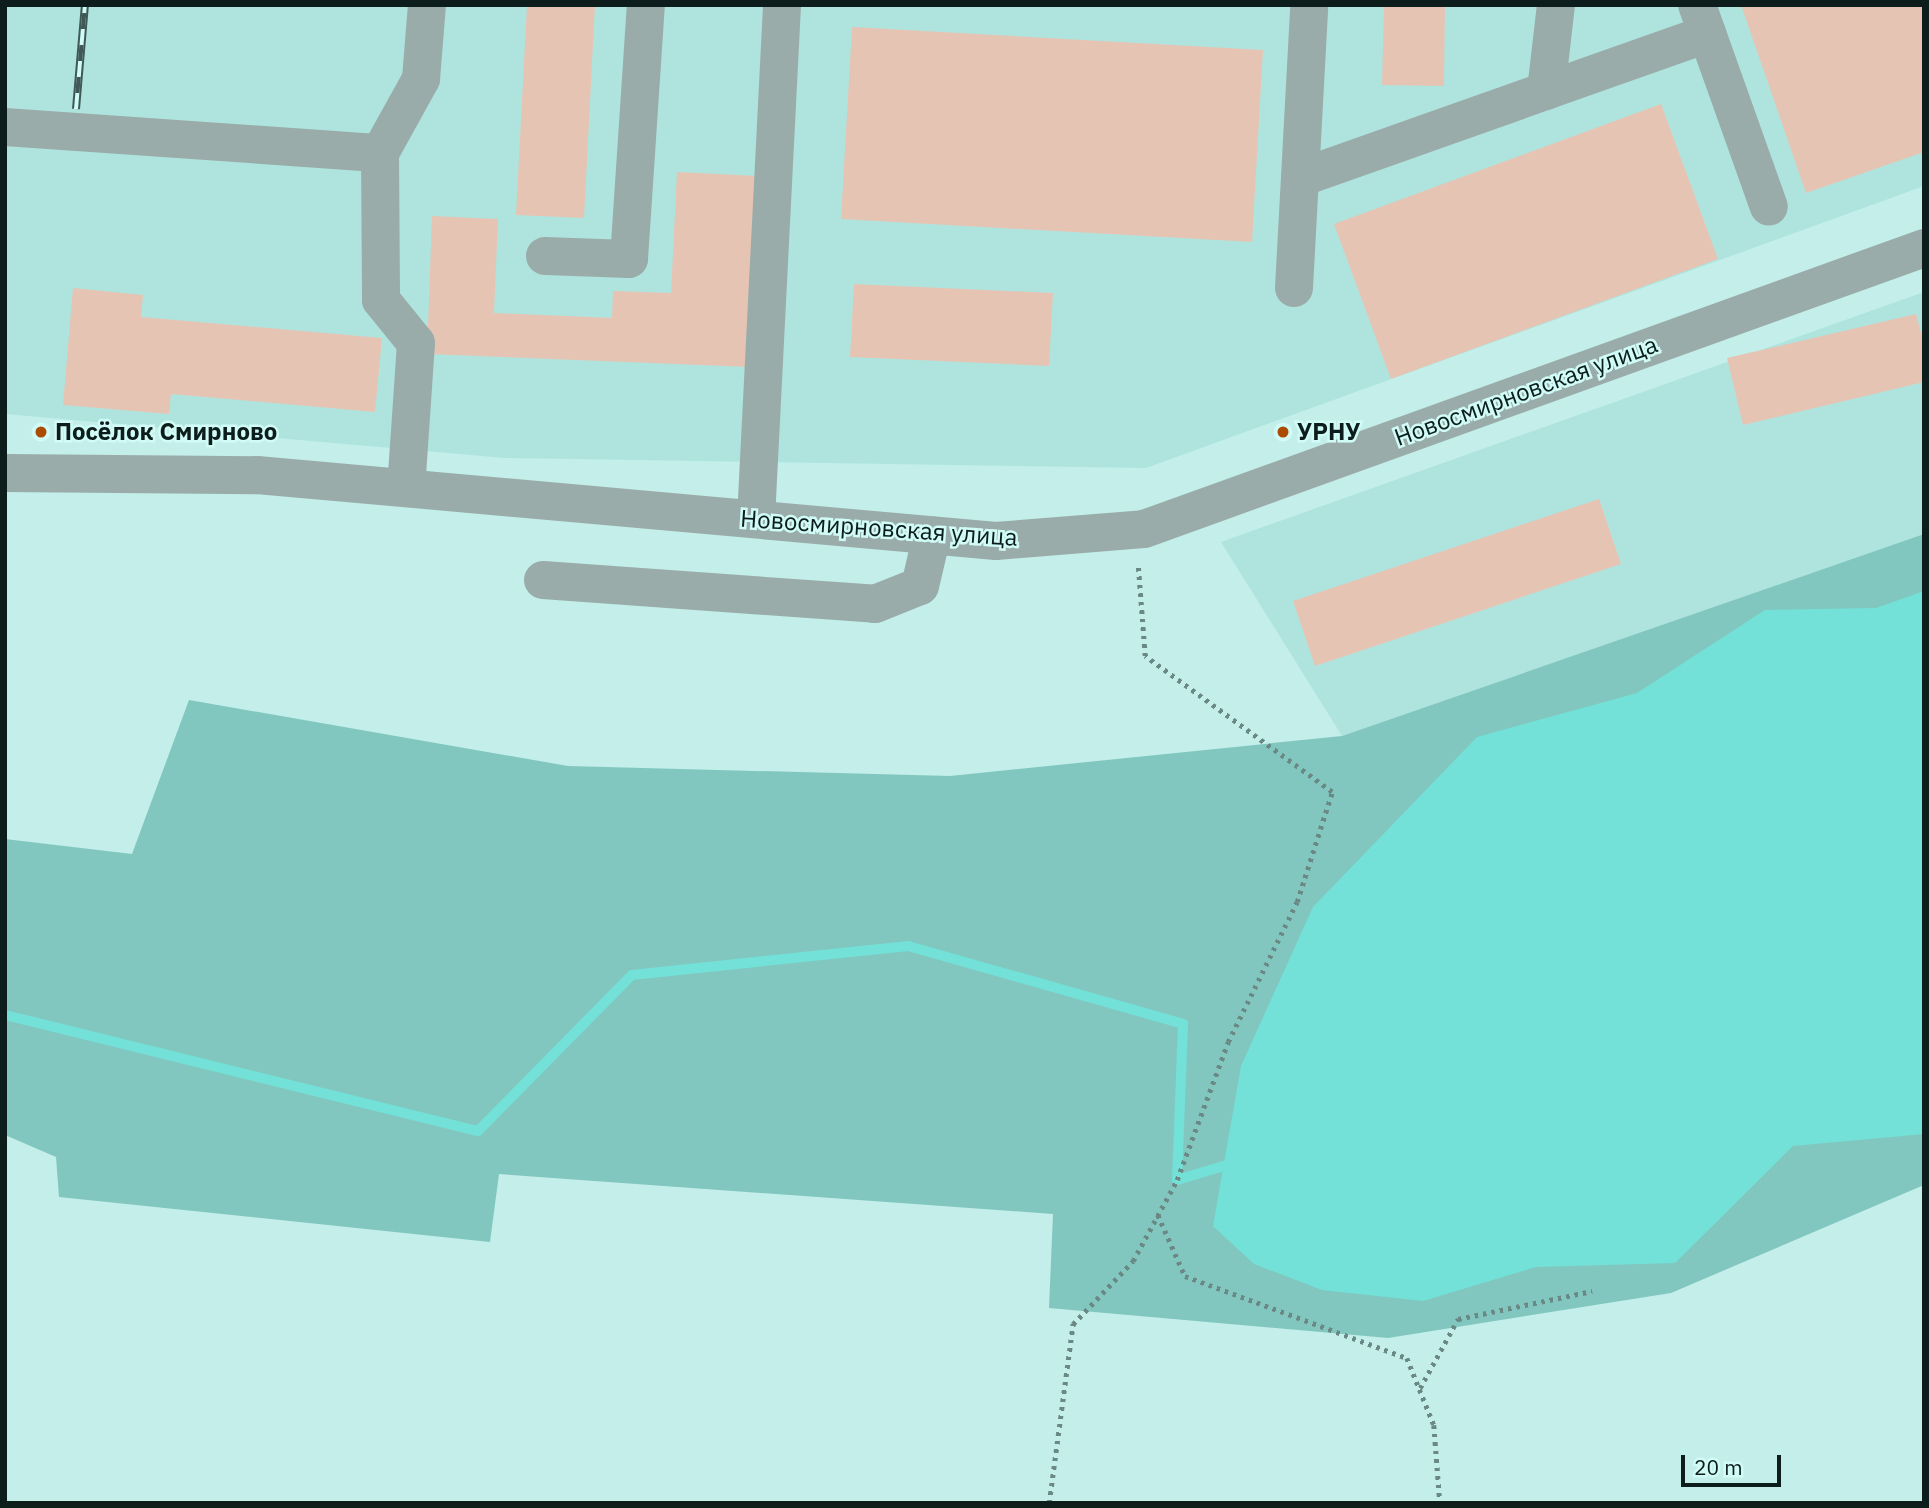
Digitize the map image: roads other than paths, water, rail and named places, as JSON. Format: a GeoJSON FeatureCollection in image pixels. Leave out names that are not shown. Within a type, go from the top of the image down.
{"type":"FeatureCollection","features":[{"type":"Feature","properties":{"kind":"street"},"geometry":{"type":"LineString","coordinates":[[406,488],[416,343],[382,300],[380,153],[421,79],[427,5]]}},
{"type":"Feature","properties":{"kind":"street"},"geometry":{"type":"LineString","coordinates":[[545,256],[629,259],[646,5]]}},
{"type":"Feature","properties":{"kind":"street"},"geometry":{"type":"LineString","coordinates":[[756,519],[782,5]]}},
{"type":"Feature","properties":{"kind":"street"},"geometry":{"type":"LineString","coordinates":[[1546,91],[1556,5]]}},
{"type":"Feature","properties":{"kind":"street"},"geometry":{"type":"LineString","coordinates":[[1294,288],[1300,178],[1302,6]]}},
{"type":"Feature","properties":{"kind":"street"},"geometry":{"type":"LineString","coordinates":[[1300,178],[1546,91],[1702,19],[1769,207]]}},
{"type":"Feature","properties":{"kind":"street"},"geometry":{"type":"LineString","coordinates":[[5,127],[380,153]]}},
{"type":"Feature","properties":{"kind":"street","name":"Новосмирновская улица"},"geometry":{"type":"LineString","coordinates":[[16,476],[257,475],[996,541],[1144,529],[1924,248]]}},
{"type":"Feature","properties":{"kind":"street"},"geometry":{"type":"LineString","coordinates":[[543,580],[875,604],[920,586],[932,535]]}},
{"type":"Feature","properties":{"kind":"waterway"},"geometry":{"type":"LineString","coordinates":[[5,1015],[478,1131],[632,975],[908,946],[1183,1024],[1177,1180],[1237,1162]]}},
{"type":"Feature","properties":{"kind":"railway"},"geometry":{"type":"LineString","coordinates":[[76,109],[85,5]]}},
{"type":"Feature","properties":{"kind":"place","name":"Посёлок Смирново"},"geometry":{"type":"Point","coordinates":[41,432]}},
{"type":"Feature","properties":{"kind":"place","name":"УРНУ"},"geometry":{"type":"Point","coordinates":[1283,432]}}]}
